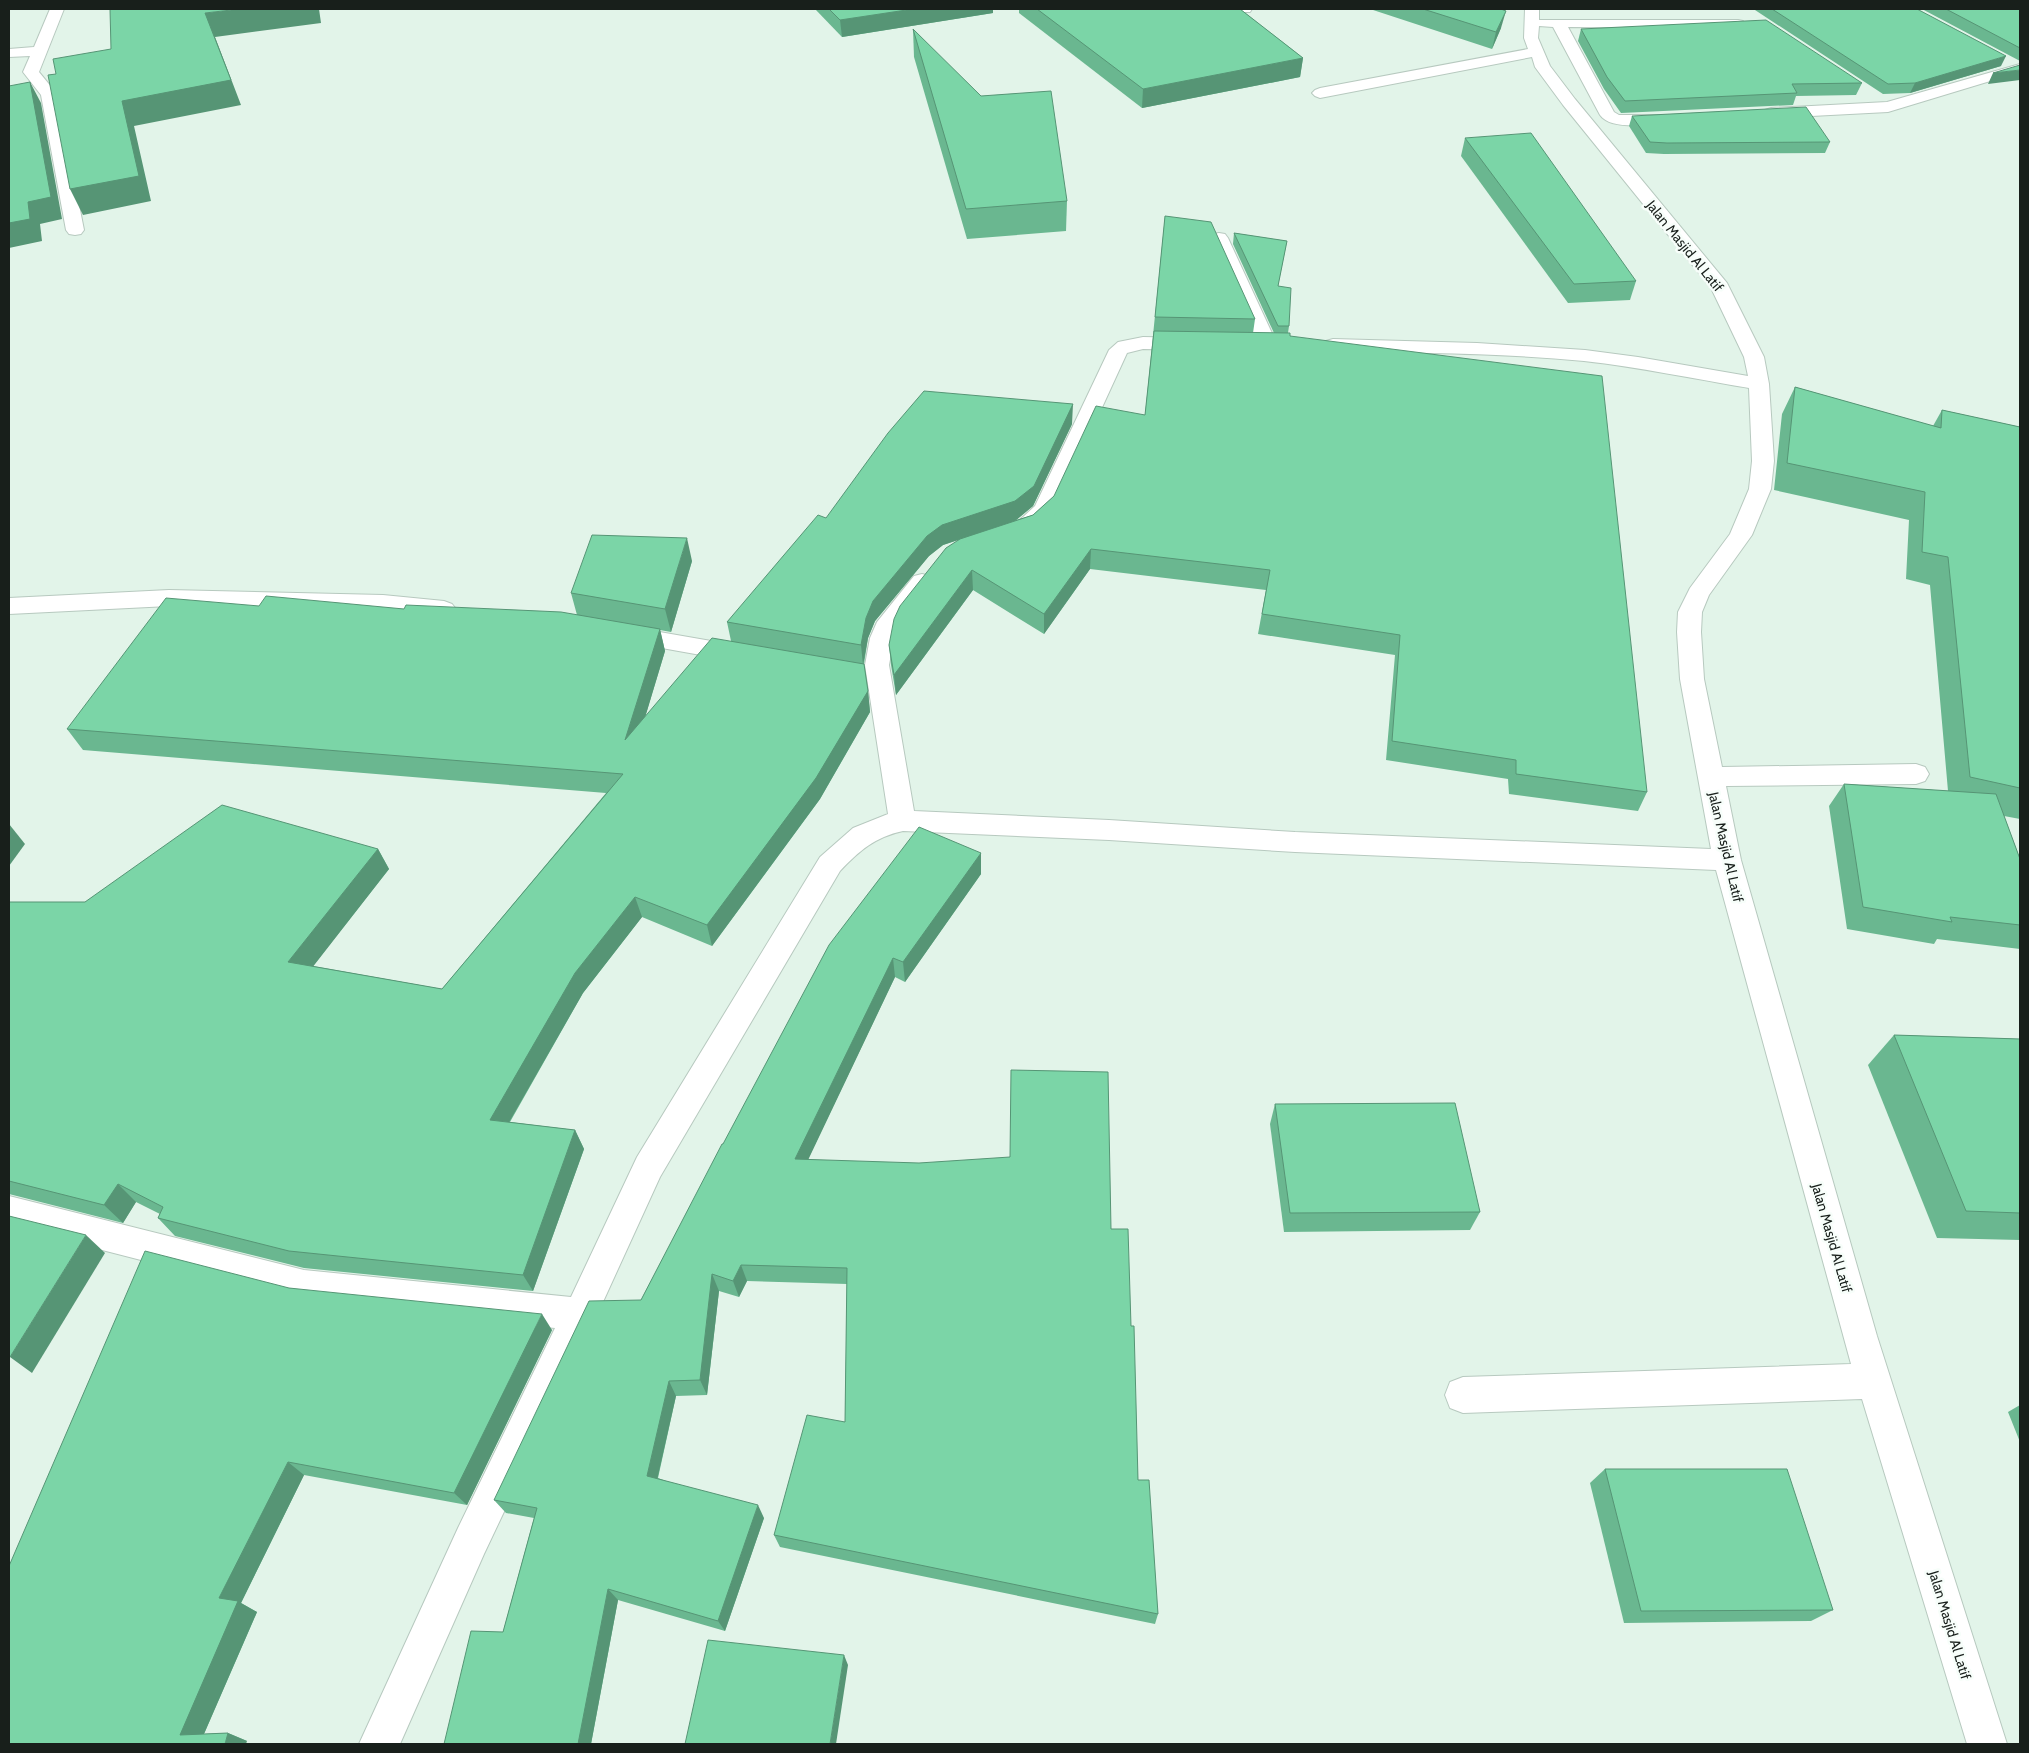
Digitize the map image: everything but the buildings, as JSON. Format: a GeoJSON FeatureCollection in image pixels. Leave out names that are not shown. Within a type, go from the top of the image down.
{"type":"FeatureCollection","features":[{"type":"Feature","properties":{"kind":"street"},"geometry":{"type":"LineString","coordinates":[[57,9],[31,72],[41,94],[75,230]]}},
{"type":"Feature","properties":{"kind":"street"},"geometry":{"type":"LineString","coordinates":[[1531,16],[1558,23],[1746,15]]}},
{"type":"Feature","properties":{"kind":"street","name":"Jalan Masjid Al Latif"},"geometry":{"type":"LineString","coordinates":[[1531,16],[1531,38],[1543,66],[1569,102],[1720,287],[1754,357],[1759,384],[1763,460],[1760,489],[1741,536],[1698,593],[1690,612],[1689,632],[1692,678],[1727,860],[1857,1327],[1987,1744]]}},
{"type":"Feature","properties":{"kind":"street"},"geometry":{"type":"LineString","coordinates":[[1558,23],[1611,117],[1622,120],[1681,118]]}},
{"type":"Feature","properties":{"kind":"street"},"geometry":{"type":"LineString","coordinates":[[9,53],[39,51]]}},
{"type":"Feature","properties":{"kind":"street"},"geometry":{"type":"LineString","coordinates":[[1320,93],[1536,52]]}},
{"type":"Feature","properties":{"kind":"street"},"geometry":{"type":"LineString","coordinates":[[1760,114],[1888,107],[2019,68],[2002,59]]}},
{"type":"Feature","properties":{"kind":"street"},"geometry":{"type":"LineString","coordinates":[[1863,91],[1888,107]]}},
{"type":"Feature","properties":{"kind":"street"},"geometry":{"type":"LineString","coordinates":[[1219,238],[1267,344]]}},
{"type":"Feature","properties":{"kind":"street"},"geometry":{"type":"LineString","coordinates":[[1000,536],[1024,528],[1044,510],[1117,353],[1122,347],[1145,343],[1211,344]]}},
{"type":"Feature","properties":{"kind":"street"},"geometry":{"type":"LineString","coordinates":[[1312,344],[1457,348],[1620,360],[1759,384]]}},
{"type":"Feature","properties":{"kind":"street"},"geometry":{"type":"LineString","coordinates":[[904,822],[870,677],[878,665],[880,650],[889,622],[938,562]]}},
{"type":"Feature","properties":{"kind":"street"},"geometry":{"type":"LineString","coordinates":[[9,606],[168,598],[383,603],[462,611]]}},
{"type":"Feature","properties":{"kind":"street"},"geometry":{"type":"LineString","coordinates":[[607,631],[762,658]]}},
{"type":"Feature","properties":{"kind":"street"},"geometry":{"type":"LineString","coordinates":[[1711,777],[1916,774]]}},
{"type":"Feature","properties":{"kind":"street"},"geometry":{"type":"LineString","coordinates":[[379,1744],[471,1542],[648,1167],[830,864],[852,841],[866,832],[883,825],[904,822],[1727,860]]}},
{"type":"Feature","properties":{"kind":"street"},"geometry":{"type":"LineString","coordinates":[[9,1211],[304,1286],[580,1314]]}},
{"type":"Feature","properties":{"kind":"street"},"geometry":{"type":"LineString","coordinates":[[1463,1395],[1874,1381]]}}]}
